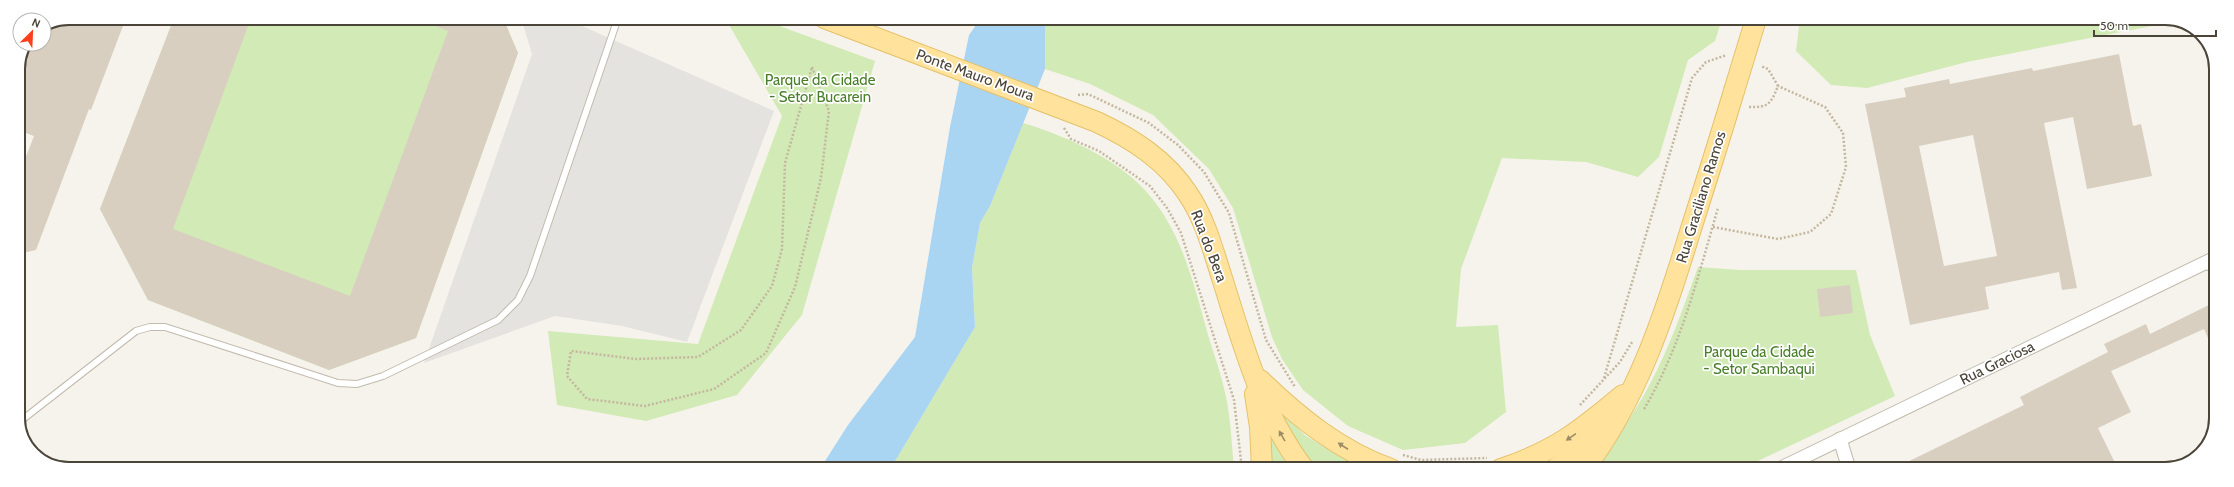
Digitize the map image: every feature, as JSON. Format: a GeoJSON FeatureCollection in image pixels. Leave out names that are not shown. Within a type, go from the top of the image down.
{"type":"FeatureCollection","features":[{"type":"Feature","properties":{"kind":"main road","name":"Ponte Mauro Moura"},"geometry":{"type":"LineString","coordinates":[[843,25],[1045,101]]}},
{"type":"Feature","properties":{"kind":"main road","name":"Rua Graciliano Ramos"},"geometry":{"type":"LineString","coordinates":[[1589,462],[1605,440],[1639,373],[1667,306],[1754,25]]}},
{"type":"Feature","properties":{"kind":"main road","name":"Rua do Bera"},"geometry":{"type":"LineString","coordinates":[[1045,101],[1123,134],[1144,148],[1168,169],[1189,194],[1206,230],[1252,372],[1279,431],[1299,462]]}},
{"type":"Feature","properties":{"kind":"main road","name":"Rua do Bera"},"geometry":{"type":"LineString","coordinates":[[1252,372],[1260,427],[1262,462]]}},
{"type":"Feature","properties":{"kind":"main road"},"geometry":{"type":"LineString","coordinates":[[1252,372],[1286,405],[1318,430],[1351,451],[1396,462]]}},
{"type":"Feature","properties":{"kind":"main road","name":"Rua Graciliano Ramos"},"geometry":{"type":"LineString","coordinates":[[1564,462],[1583,447],[1600,428],[1639,373]]}},
{"type":"Feature","properties":{"kind":"main road"},"geometry":{"type":"LineString","coordinates":[[1505,462],[1531,459],[1561,444],[1586,427],[1622,395]]}},
{"type":"Feature","properties":{"kind":"street","name":"Rua Graciosa"},"geometry":{"type":"LineString","coordinates":[[1793,462],[2209,261]]}},
{"type":"Feature","properties":{"kind":"street"},"geometry":{"type":"LineString","coordinates":[[1840,439],[1847,462]]}},
{"type":"Feature","properties":{"kind":"lane"},"geometry":{"type":"LineString","coordinates":[[25,418],[136,331],[150,327],[165,327],[338,383],[357,384],[383,376],[498,320],[518,300],[530,276],[616,25]]}},
{"type":"Feature","properties":{"kind":"lane"},"geometry":{"type":"LineString","coordinates":[[2203,264],[2209,267]]}},
{"type":"Feature","properties":{"kind":"path"},"geometry":{"type":"LineString","coordinates":[[1604,381],[1692,78],[1706,62],[1725,54],[1732,56]]}},
{"type":"Feature","properties":{"kind":"path"},"geometry":{"type":"LineString","coordinates":[[1713,227],[1778,238],[1810,232],[1831,214],[1846,167],[1843,133],[1825,107],[1778,86],[1768,69],[1754,62]]}},
{"type":"Feature","properties":{"kind":"path"},"geometry":{"type":"LineString","coordinates":[[812,67],[829,111],[821,178],[795,287],[766,353],[714,389],[645,406],[587,399],[567,376],[571,351],[636,359],[698,357],[740,330],[772,286],[782,249],[785,163],[812,67]]}},
{"type":"Feature","properties":{"kind":"path"},"geometry":{"type":"LineString","coordinates":[[1749,107],[1761,108],[1772,102],[1778,86]]}},
{"type":"Feature","properties":{"kind":"path"},"geometry":{"type":"LineString","coordinates":[[1074,96],[1088,94],[1149,123],[1178,145],[1204,172],[1229,213],[1266,340],[1296,388]]}},
{"type":"Feature","properties":{"kind":"path"},"geometry":{"type":"LineString","coordinates":[[1062,126],[1071,139],[1100,152],[1150,186],[1167,208],[1181,234],[1234,400],[1241,462]]}},
{"type":"Feature","properties":{"kind":"path"},"geometry":{"type":"LineString","coordinates":[[1396,462],[1421,460],[1471,462]]}},
{"type":"Feature","properties":{"kind":"green space"},"geometry":{"type":"Polygon","coordinates":[[[171,25],[506,25],[518,53],[416,338],[329,370],[148,300],[100,209],[171,25]]]}},
{"type":"Feature","properties":{"kind":"green space","name":"Parque da Cidade - Setor Bucarein"},"geometry":{"type":"Polygon","coordinates":[[[729,25],[777,25],[875,61],[802,315],[737,395],[646,421],[557,405],[548,331],[698,344],[782,116],[729,25]]]}},
{"type":"Feature","properties":{"kind":"green space"},"geometry":{"type":"Polygon","coordinates":[[[1045,25],[1720,25],[1715,41],[1688,60],[1659,157],[1638,177],[1586,162],[1502,158],[1461,269],[1456,327],[1498,325],[1506,412],[1465,443],[1403,450],[1348,426],[1303,390],[1282,359],[1272,337],[1233,208],[1209,169],[1153,115],[1090,84],[1045,69],[1045,25]]]}},
{"type":"Feature","properties":{"kind":"green space"},"geometry":{"type":"Polygon","coordinates":[[[1799,25],[2157,25],[1967,62],[1867,88],[1831,85],[1796,51],[1799,25]]]}},
{"type":"Feature","properties":{"kind":"green space"},"geometry":{"type":"Polygon","coordinates":[[[1023,123],[1053,133],[1098,154],[1138,183],[1165,216],[1175,234],[1197,294],[1225,394],[1233,462],[895,462],[975,327],[972,268],[980,223],[990,206],[1023,123]]]}},
{"type":"Feature","properties":{"kind":"green space","name":"Parque da Cidade - Setor Sambaqui"},"geometry":{"type":"Polygon","coordinates":[[[1698,267],[1740,270],[1856,270],[1870,335],[1895,396],[1756,462],[1599,462],[1645,393],[1671,340],[1698,267]]]}},
{"type":"Feature","properties":{"kind":"green space"},"geometry":{"type":"Polygon","coordinates":[[[1279,410],[1306,436],[1349,462],[1310,462],[1301,451],[1279,410]]]}},
{"type":"Feature","properties":{"kind":"green space"},"geometry":{"type":"Polygon","coordinates":[[[1267,423],[1286,462],[1271,462],[1267,423]]]}},
{"type":"Feature","properties":{"kind":"shaded area"},"geometry":{"type":"Polygon","coordinates":[[[523,25],[580,25],[774,111],[687,342],[622,326],[555,316],[424,363],[532,54],[523,25]]]}},
{"type":"Feature","properties":{"kind":"water"},"geometry":{"type":"Polygon","coordinates":[[[976,25],[1045,25],[1045,69],[990,206],[980,223],[972,268],[975,327],[895,462],[823,462],[848,425],[915,337],[950,127],[969,35],[976,25]]]}},
{"type":"Feature","properties":{"kind":"building"},"geometry":{"type":"Polygon","coordinates":[[[69,25],[123,25],[91,110],[89,109],[36,250],[25,252],[25,159],[34,136],[25,133],[26,60],[28,52],[52,52],[52,28],[69,25]]]}},
{"type":"Feature","properties":{"kind":"building"},"geometry":{"type":"Polygon","coordinates":[[[171,25],[248,25],[173,229],[350,296],[448,31],[433,25],[506,25],[518,53],[416,338],[329,370],[148,300],[100,209],[171,25]]]}},
{"type":"Feature","properties":{"kind":"building"},"geometry":{"type":"Polygon","coordinates":[[[2119,54],[2133,126],[2141,124],[2152,176],[2087,189],[2073,117],[2044,123],[2077,288],[2062,290],[2059,272],[1985,287],[1989,309],[1910,325],[1865,104],[1906,97],[1904,88],[1949,79],[1950,84],[2032,68],[2033,71],[2119,54]],[[1973,135],[1919,146],[1944,266],[1997,256],[1973,135]]]}},
{"type":"Feature","properties":{"kind":"building"},"geometry":{"type":"Polygon","coordinates":[[[1850,285],[1853,313],[1820,317],[1817,289],[1850,285]]]}},
{"type":"Feature","properties":{"kind":"building"},"geometry":{"type":"Polygon","coordinates":[[[2209,305],[2209,340],[2204,329],[2111,371],[2131,412],[2098,428],[2115,462],[1907,462],[2024,405],[2020,397],[2108,352],[2104,344],[2146,324],[2150,334],[2209,305]]]}}]}
